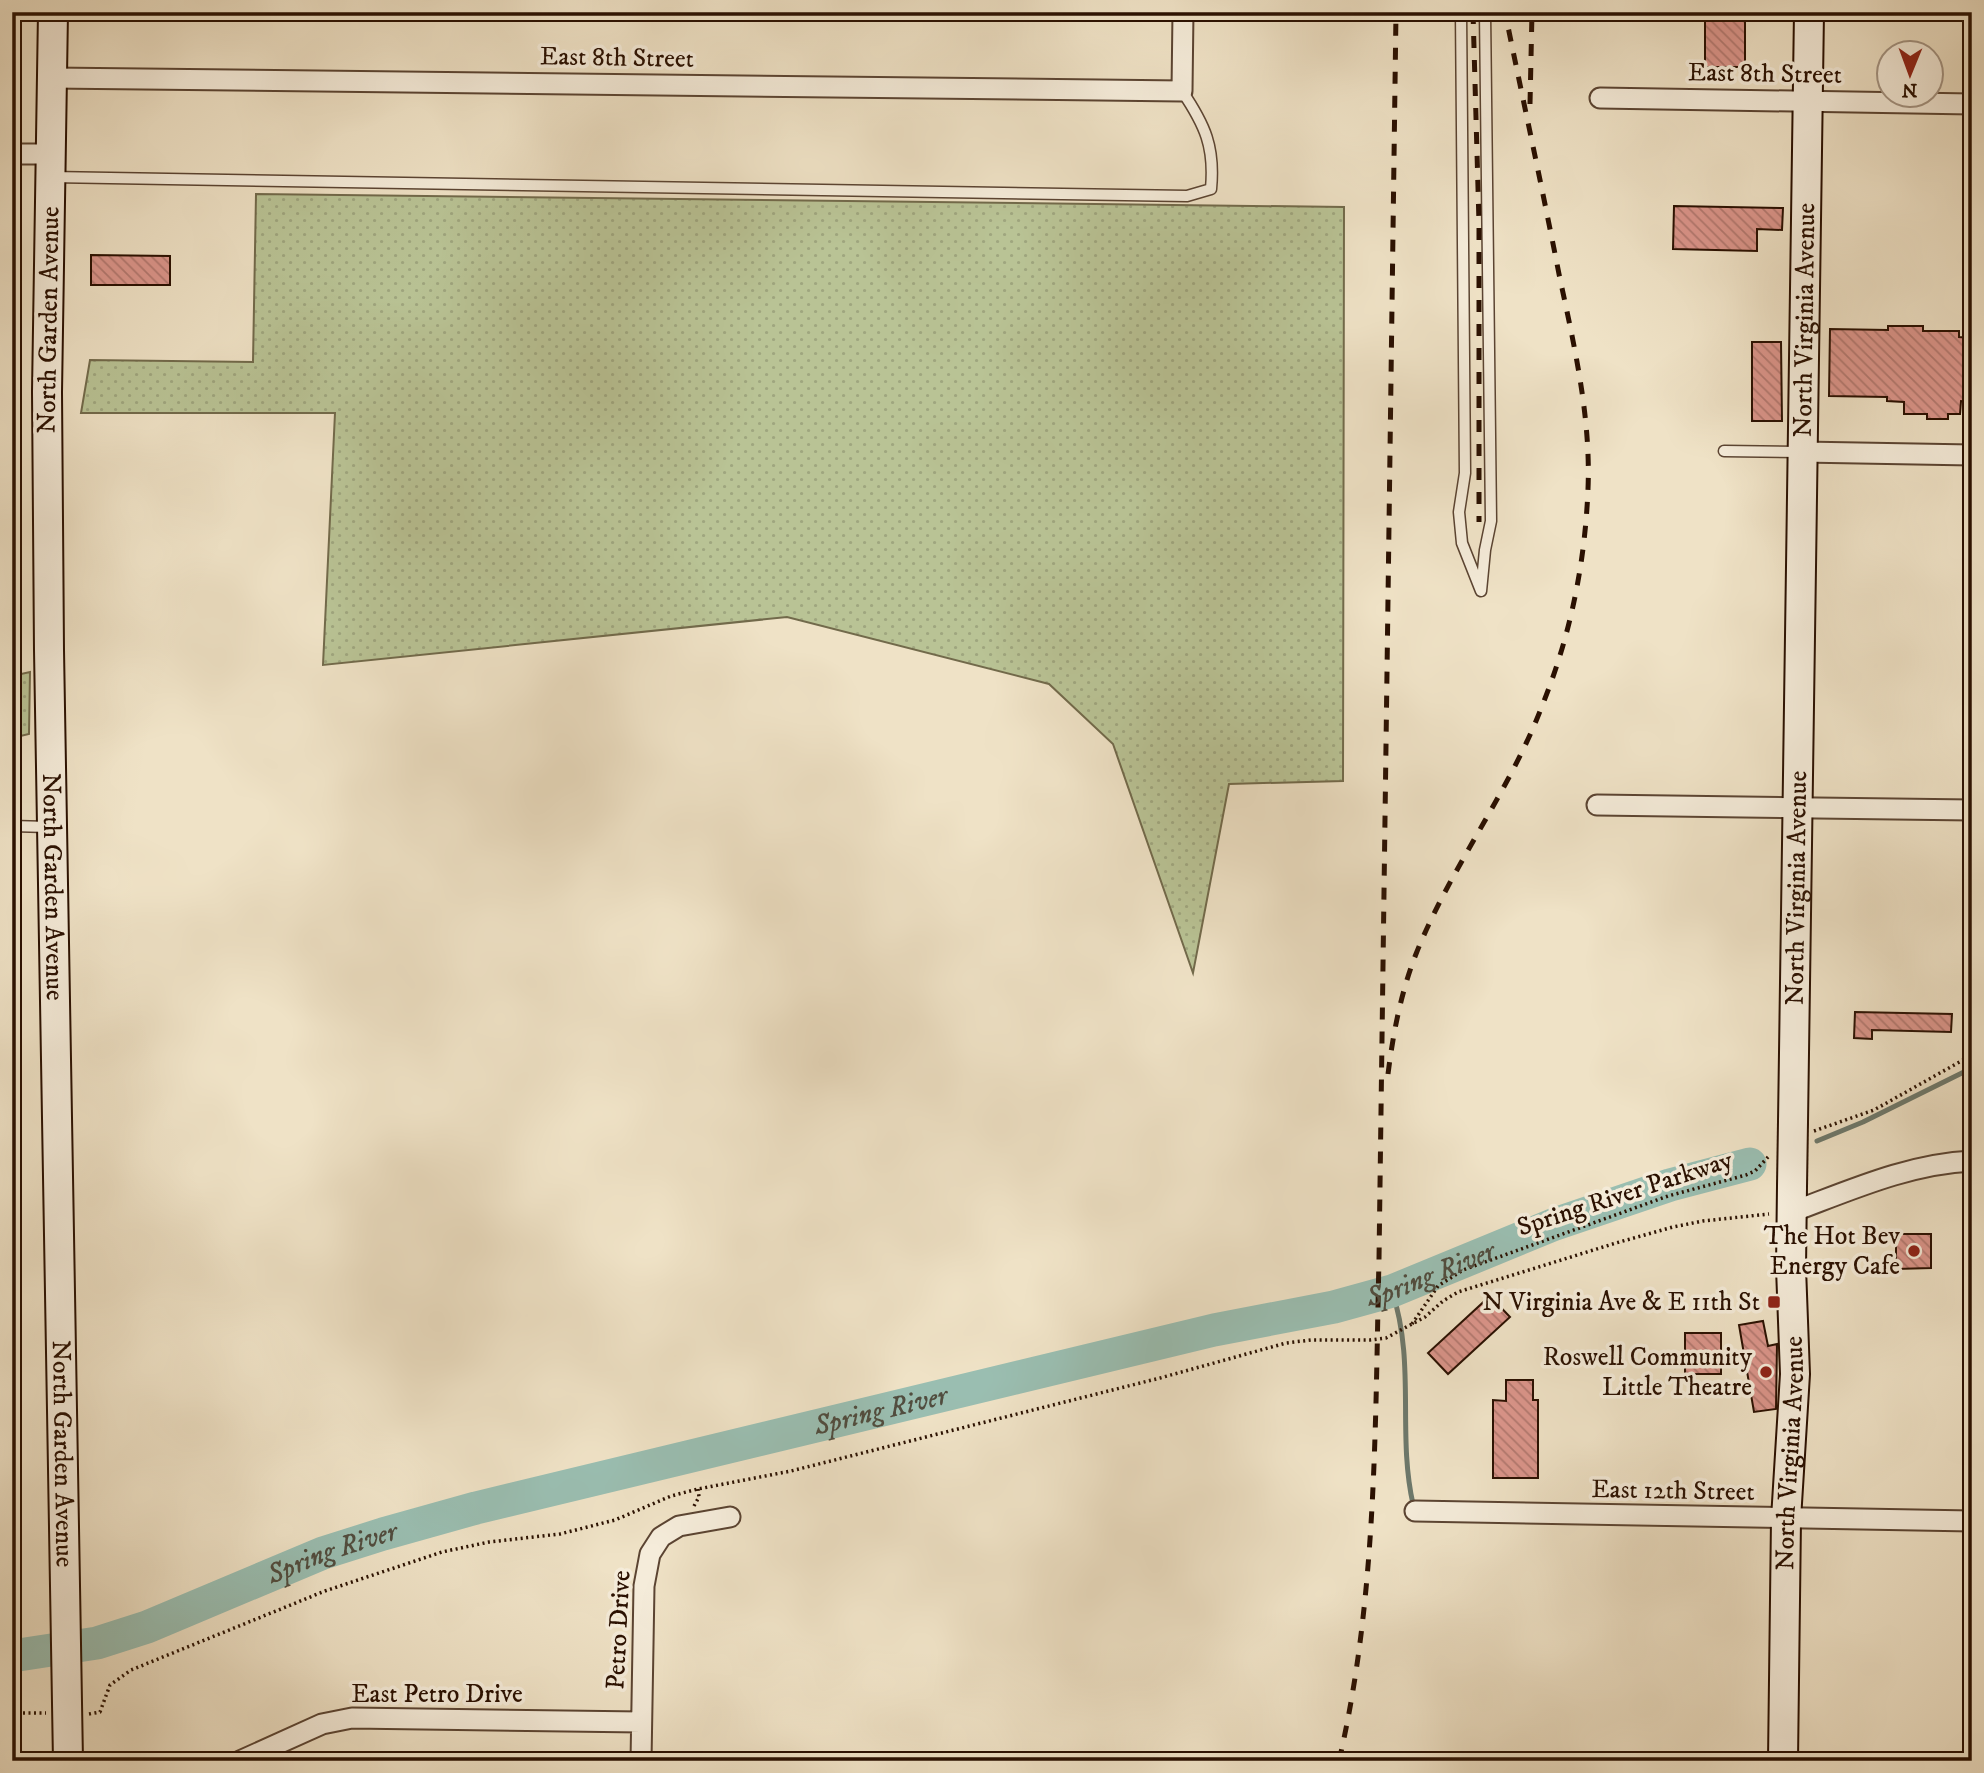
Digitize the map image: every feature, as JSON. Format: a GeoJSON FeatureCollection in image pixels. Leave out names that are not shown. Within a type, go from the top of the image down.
{"type":"FeatureCollection","features":[{"type":"Feature","properties":{"kind":"street","name":"North Garden Avenue"},"geometry":{"type":"LineString","coordinates":[[53,12],[47,406],[68,1761]]}},
{"type":"Feature","properties":{"kind":"street"},"geometry":{"type":"LineString","coordinates":[[1182,91],[1183,12]]}},
{"type":"Feature","properties":{"kind":"street","name":"North Virginia Avenue"},"geometry":{"type":"LineString","coordinates":[[1783,1761],[1786,1519],[1795,1395],[1792,1199],[1800,1127],[1796,807],[1809,12]]}},
{"type":"Feature","properties":{"kind":"street","name":"East 8th Street"},"geometry":{"type":"LineString","coordinates":[[52,78],[1182,91]]}},
{"type":"Feature","properties":{"kind":"street","name":"East 8th Street"},"geometry":{"type":"LineString","coordinates":[[1600,98],[1972,104]]}},
{"type":"Feature","properties":{"kind":"street"},"geometry":{"type":"LineString","coordinates":[[12,154],[50,166]]}},
{"type":"Feature","properties":{"kind":"street"},"geometry":{"type":"LineString","coordinates":[[1802,452],[1972,455]]}},
{"type":"Feature","properties":{"kind":"street"},"geometry":{"type":"LineString","coordinates":[[1597,805],[1972,810]]}},
{"type":"Feature","properties":{"kind":"street"},"geometry":{"type":"LineString","coordinates":[[1792,1199],[1937,1163],[1972,1161]]}},
{"type":"Feature","properties":{"kind":"street","name":"East 12th Street"},"geometry":{"type":"LineString","coordinates":[[1415,1511],[1972,1521]]}},
{"type":"Feature","properties":{"kind":"street","name":"Petro Drive"},"geometry":{"type":"LineString","coordinates":[[641,1761],[644,1586],[650,1554],[661,1537],[679,1525],[730,1517]]}},
{"type":"Feature","properties":{"kind":"street","name":"East Petro Drive"},"geometry":{"type":"LineString","coordinates":[[240,1761],[322,1724],[352,1718],[641,1722]]}},
{"type":"Feature","properties":{"kind":"lane"},"geometry":{"type":"LineString","coordinates":[[1461,12],[1465,473],[1459,512],[1462,543],[1481,592],[1491,521],[1485,12]]}},
{"type":"Feature","properties":{"kind":"lane"},"geometry":{"type":"LineString","coordinates":[[50,166],[1187,196],[1211,189],[1213,164],[1202,121],[1182,91]]}},
{"type":"Feature","properties":{"kind":"lane"},"geometry":{"type":"LineString","coordinates":[[1724,451],[1802,452]]}},
{"type":"Feature","properties":{"kind":"lane"},"geometry":{"type":"LineString","coordinates":[[12,826],[52,827]]}},
{"type":"Feature","properties":{"kind":"path"},"geometry":{"type":"LineString","coordinates":[[1800,1127],[1853,1119],[1972,1055]]}},
{"type":"Feature","properties":{"kind":"path","name":"Spring River Parkway"},"geometry":{"type":"LineString","coordinates":[[1411,1325],[1438,1286],[1463,1270],[1668,1196],[1746,1175],[1762,1166],[1771,1152]]}},
{"type":"Feature","properties":{"kind":"path","name":"Spring River Parkway"},"geometry":{"type":"LineString","coordinates":[[1392,1335],[1458,1293],[1616,1242],[1792,1199]]}},
{"type":"Feature","properties":{"kind":"green space"},"geometry":{"type":"Polygon","coordinates":[[[256,194],[1344,207],[1343,781],[1229,784],[1193,973],[1113,744],[1049,684],[787,617],[323,665],[335,413],[81,413],[90,360],[253,362],[256,194]]]}},
{"type":"Feature","properties":{"kind":"green space"},"geometry":{"type":"Polygon","coordinates":[[[30,672],[29,734],[12,738],[12,676],[30,672]]]}},
{"type":"Feature","properties":{"kind":"building"},"geometry":{"type":"Polygon","coordinates":[[[1705,14],[1745,14],[1745,67],[1705,67],[1705,14]]]}},
{"type":"Feature","properties":{"kind":"building"},"geometry":{"type":"Polygon","coordinates":[[[1674,206],[1783,208],[1782,230],[1757,229],[1757,251],[1673,249],[1674,206]]]}},
{"type":"Feature","properties":{"kind":"building"},"geometry":{"type":"Polygon","coordinates":[[[91,255],[170,256],[170,285],[91,285],[91,255]]]}},
{"type":"Feature","properties":{"kind":"building"},"geometry":{"type":"Polygon","coordinates":[[[1888,326],[1923,326],[1923,331],[1959,331],[1959,337],[1972,338],[1972,402],[1961,401],[1960,414],[1948,414],[1948,419],[1927,419],[1927,414],[1904,414],[1904,402],[1887,401],[1887,397],[1829,396],[1830,329],[1888,330],[1888,326]]]}},
{"type":"Feature","properties":{"kind":"building"},"geometry":{"type":"Polygon","coordinates":[[[1752,342],[1781,342],[1782,421],[1752,421],[1752,342]]]}},
{"type":"Feature","properties":{"kind":"building"},"geometry":{"type":"Polygon","coordinates":[[[1855,1012],[1952,1014],[1951,1032],[1872,1030],[1872,1039],[1854,1038],[1855,1012]]]}},
{"type":"Feature","properties":{"kind":"building","name":"The Hot Bev Energy Cafe"},"geometry":{"type":"Polygon","coordinates":[[[1896,1234],[1931,1234],[1931,1268],[1896,1269],[1896,1234]]]}},
{"type":"Feature","properties":{"kind":"building"},"geometry":{"type":"Polygon","coordinates":[[[1490,1296],[1510,1317],[1448,1374],[1428,1353],[1490,1296]]]}},
{"type":"Feature","properties":{"kind":"building","name":"Roswell Community Little Theatre"},"geometry":{"type":"Polygon","coordinates":[[[1763,1321],[1768,1346],[1777,1344],[1776,1409],[1754,1412],[1739,1325],[1763,1321]]]}},
{"type":"Feature","properties":{"kind":"building"},"geometry":{"type":"Polygon","coordinates":[[[1685,1333],[1721,1333],[1721,1374],[1685,1374],[1685,1333]]]}},
{"type":"Feature","properties":{"kind":"building"},"geometry":{"type":"Polygon","coordinates":[[[1506,1380],[1533,1380],[1533,1400],[1538,1400],[1538,1478],[1493,1478],[1493,1400],[1506,1401],[1506,1380]]]}},
{"type":"Feature","properties":{"kind":"waterway","name":"Spring River"},"geometry":{"type":"LineString","coordinates":[[1817,1141],[1863,1122],[1972,1068]]}},
{"type":"Feature","properties":{"kind":"waterway","name":"Spring River"},"geometry":{"type":"LineString","coordinates":[[12,1656],[97,1643],[147,1627],[323,1553],[476,1508],[1214,1330],[1334,1307],[1392,1291],[1555,1224],[1670,1185],[1750,1164]]}},
{"type":"Feature","properties":{"kind":"waterway"},"geometry":{"type":"LineString","coordinates":[[1392,1291],[1403,1345],[1406,1451],[1413,1504]]}},
{"type":"Feature","properties":{"kind":"railway"},"geometry":{"type":"LineString","coordinates":[[1339,1761],[1361,1637],[1375,1448],[1396,12]]}},
{"type":"Feature","properties":{"kind":"railway"},"geometry":{"type":"LineString","coordinates":[[1473,12],[1479,223],[1479,522]]}},
{"type":"Feature","properties":{"kind":"railway"},"geometry":{"type":"LineString","coordinates":[[1388,1074],[1398,1013],[1416,954],[1445,891],[1529,738],[1552,680],[1568,627],[1583,545],[1588,489],[1584,408],[1570,327],[1505,12]]}},
{"type":"Feature","properties":{"kind":"railway"},"geometry":{"type":"LineString","coordinates":[[1530,104],[1532,12]]}},
{"type":"Feature","properties":{"kind":"place","name":"The Hot Bev Energy Cafe"},"geometry":{"type":"Point","coordinates":[1914,1251]}},
{"type":"Feature","properties":{"kind":"place","name":"N Virginia Ave & E 11th St"},"geometry":{"type":"Point","coordinates":[1774,1302]}},
{"type":"Feature","properties":{"kind":"place","name":"Roswell Community Little Theatre"},"geometry":{"type":"Point","coordinates":[1766,1372]}}]}
